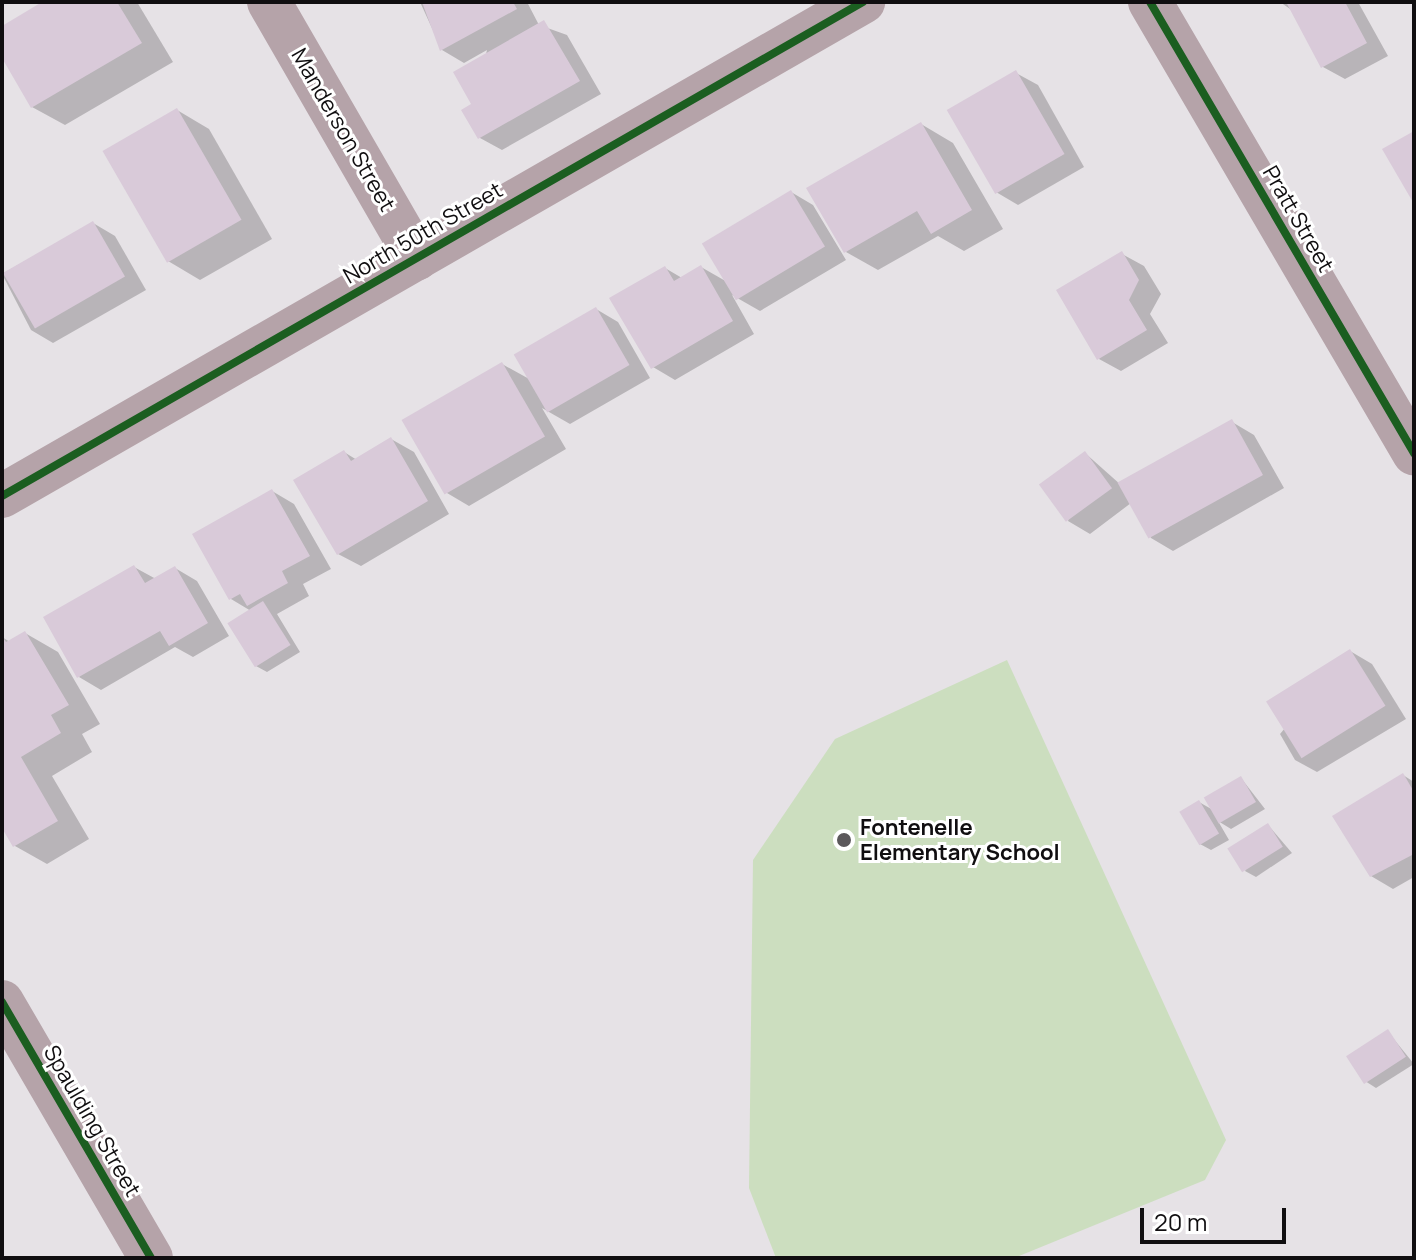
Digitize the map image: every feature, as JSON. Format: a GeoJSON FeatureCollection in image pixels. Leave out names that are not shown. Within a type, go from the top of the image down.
{"type":"FeatureCollection","features":[{"type":"Feature","properties":{"kind":"street","name":"Manderson Street"},"geometry":{"type":"LineString","coordinates":[[269,2],[417,258]]}},
{"type":"Feature","properties":{"kind":"street","name":"North 50th Street"},"geometry":{"type":"LineString","coordinates":[[2,496],[863,2]]}},
{"type":"Feature","properties":{"kind":"street","name":"Pratt Street"},"geometry":{"type":"LineString","coordinates":[[1150,2],[1414,453]]}},
{"type":"Feature","properties":{"kind":"street","name":"Spaulding Street"},"geometry":{"type":"LineString","coordinates":[[2,1002],[151,1258]]}},
{"type":"Feature","properties":{"kind":"green space"},"geometry":{"type":"Polygon","coordinates":[[[1007,660],[1226,1140],[1205,1180],[1014,1258],[776,1258],[749,1188],[753,860],[835,739],[1007,660]]]}},
{"type":"Feature","properties":{"kind":"building"},"geometry":{"type":"Polygon","coordinates":[[[42,2],[117,2],[142,43],[31,108],[2,58],[2,26],[42,2]]]}},
{"type":"Feature","properties":{"kind":"building"},"geometry":{"type":"Polygon","coordinates":[[[422,2],[513,2],[517,9],[440,51],[422,2]]]}},
{"type":"Feature","properties":{"kind":"building"},"geometry":{"type":"Polygon","coordinates":[[[1286,2],[1345,2],[1367,43],[1321,68],[1286,2]]]}},
{"type":"Feature","properties":{"kind":"building"},"geometry":{"type":"Polygon","coordinates":[[[544,20],[580,81],[478,139],[461,110],[471,104],[453,72],[544,20]]]}},
{"type":"Feature","properties":{"kind":"building"},"geometry":{"type":"Polygon","coordinates":[[[1016,70],[1064,154],[995,194],[947,110],[1016,70]]]}},
{"type":"Feature","properties":{"kind":"building"},"geometry":{"type":"Polygon","coordinates":[[[177,108],[242,220],[167,263],[103,151],[177,108]]]}},
{"type":"Feature","properties":{"kind":"building"},"geometry":{"type":"Polygon","coordinates":[[[921,122],[972,210],[931,234],[917,211],[844,253],[806,188],[921,122]]]}},
{"type":"Feature","properties":{"kind":"building"},"geometry":{"type":"Polygon","coordinates":[[[1414,131],[1414,204],[1382,149],[1414,131]]]}},
{"type":"Feature","properties":{"kind":"building"},"geometry":{"type":"Polygon","coordinates":[[[791,190],[825,247],[736,300],[702,244],[791,190]]]}},
{"type":"Feature","properties":{"kind":"building"},"geometry":{"type":"Polygon","coordinates":[[[93,221],[125,276],[35,328],[3,273],[93,221]]]}},
{"type":"Feature","properties":{"kind":"building"},"geometry":{"type":"Polygon","coordinates":[[[1122,251],[1139,280],[1129,300],[1147,330],[1097,360],[1056,290],[1122,251]]]}},
{"type":"Feature","properties":{"kind":"building"},"geometry":{"type":"Polygon","coordinates":[[[701,265],[733,321],[651,369],[609,298],[665,266],[674,281],[701,265]]]}},
{"type":"Feature","properties":{"kind":"building"},"geometry":{"type":"Polygon","coordinates":[[[596,307],[630,365],[547,413],[514,355],[596,307]]]}},
{"type":"Feature","properties":{"kind":"building"},"geometry":{"type":"Polygon","coordinates":[[[502,362],[545,436],[445,494],[402,420],[502,362]]]}},
{"type":"Feature","properties":{"kind":"building"},"geometry":{"type":"Polygon","coordinates":[[[1232,419],[1263,475],[1148,538],[1117,483],[1232,419]]]}},
{"type":"Feature","properties":{"kind":"building"},"geometry":{"type":"Polygon","coordinates":[[[391,437],[428,501],[337,555],[293,480],[344,450],[351,461],[391,437]]]}},
{"type":"Feature","properties":{"kind":"building"},"geometry":{"type":"Polygon","coordinates":[[[1085,451],[1112,488],[1066,522],[1039,485],[1085,451]]]}},
{"type":"Feature","properties":{"kind":"building"},"geometry":{"type":"Polygon","coordinates":[[[272,489],[310,556],[282,571],[288,583],[247,606],[240,594],[229,600],[192,534],[272,489]]]}},
{"type":"Feature","properties":{"kind":"building"},"geometry":{"type":"Polygon","coordinates":[[[134,565],[145,583],[175,566],[208,623],[169,646],[160,631],[77,678],[43,617],[134,565]]]}},
{"type":"Feature","properties":{"kind":"building"},"geometry":{"type":"Polygon","coordinates":[[[263,601],[291,645],[255,667],[227,623],[263,601]]]}},
{"type":"Feature","properties":{"kind":"building"},"geometry":{"type":"Polygon","coordinates":[[[25,631],[69,705],[51,715],[61,733],[21,757],[58,821],[13,847],[2,828],[2,636],[6,642],[25,631]]]}},
{"type":"Feature","properties":{"kind":"building"},"geometry":{"type":"Polygon","coordinates":[[[1350,649],[1386,706],[1302,758],[1266,701],[1350,649]]]}},
{"type":"Feature","properties":{"kind":"building"},"geometry":{"type":"Polygon","coordinates":[[[1403,773],[1414,792],[1414,854],[1370,877],[1332,816],[1403,773]]]}},
{"type":"Feature","properties":{"kind":"building"},"geometry":{"type":"Polygon","coordinates":[[[1241,776],[1256,802],[1219,823],[1204,798],[1241,776]]]}},
{"type":"Feature","properties":{"kind":"building"},"geometry":{"type":"Polygon","coordinates":[[[1199,800],[1219,833],[1199,845],[1179,812],[1199,800]]]}},
{"type":"Feature","properties":{"kind":"building"},"geometry":{"type":"Polygon","coordinates":[[[1268,823],[1283,847],[1242,872],[1227,848],[1268,823]]]}},
{"type":"Feature","properties":{"kind":"building"},"geometry":{"type":"Polygon","coordinates":[[[1388,1029],[1406,1057],[1364,1084],[1346,1056],[1388,1029]]]}},
{"type":"Feature","properties":{"kind":"cycle path"},"geometry":{"type":"LineString","coordinates":[[2,496],[863,2]]}},
{"type":"Feature","properties":{"kind":"cycle path"},"geometry":{"type":"LineString","coordinates":[[1150,2],[1414,453]]}},
{"type":"Feature","properties":{"kind":"cycle path"},"geometry":{"type":"LineString","coordinates":[[2,1002],[151,1258]]}},
{"type":"Feature","properties":{"kind":"place","name":"Fontenelle Elementary School"},"geometry":{"type":"Point","coordinates":[844,840]}}]}
